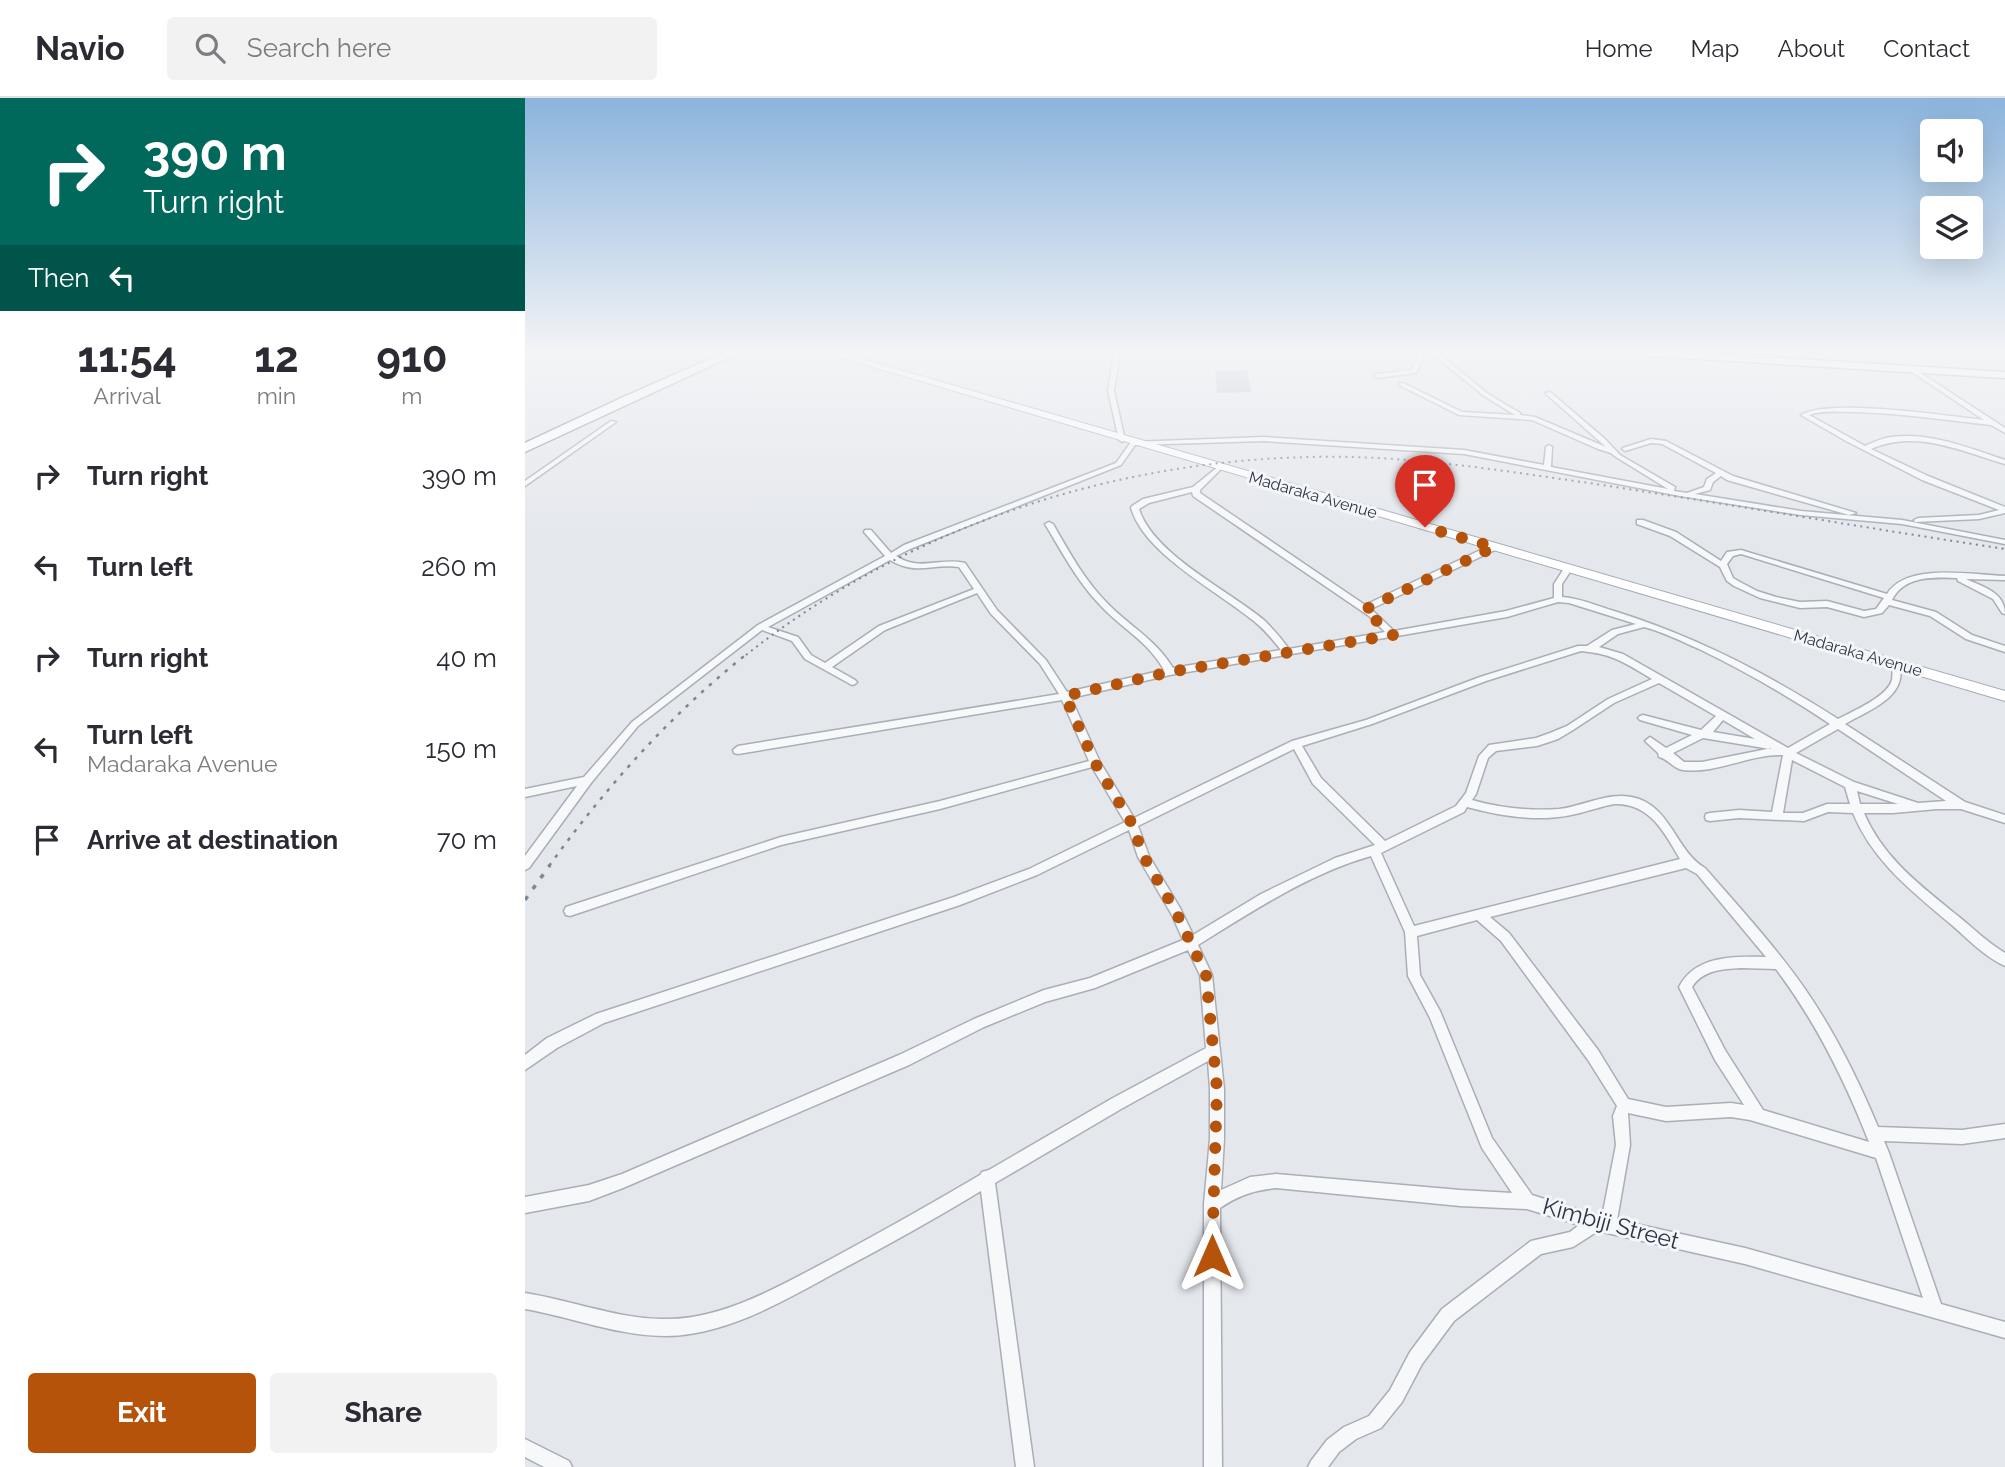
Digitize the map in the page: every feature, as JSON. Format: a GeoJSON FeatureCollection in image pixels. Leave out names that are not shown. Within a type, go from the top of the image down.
{"type":"FeatureCollection","features":[{"type":"Feature","properties":{"kind":"highway"},"geometry":{"type":"LineString","coordinates":[[525,448],[592,415]]}},
{"type":"Feature","properties":{"kind":"main road","name":"Madaraka Avenue"},"geometry":{"type":"LineString","coordinates":[[1039,415],[2005,696]]}},
{"type":"Feature","properties":{"kind":"street"},"geometry":{"type":"LineString","coordinates":[[525,865],[587,780],[635,724],[761,627],[891,555],[946,530],[1119,464],[1127,441],[1119,415]]}},
{"type":"Feature","properties":{"kind":"street"},"geometry":{"type":"LineString","coordinates":[[1466,415],[1520,415],[1533,418],[1600,448],[1613,451]]}},
{"type":"Feature","properties":{"kind":"street"},"geometry":{"type":"LineString","coordinates":[[1573,415],[1613,451],[1680,494]]}},
{"type":"Feature","properties":{"kind":"street"},"geometry":{"type":"LineString","coordinates":[[1804,415],[1925,478],[2005,511]]}},
{"type":"Feature","properties":{"kind":"street"},"geometry":{"type":"LineString","coordinates":[[1906,415],[1992,423]]}},
{"type":"Feature","properties":{"kind":"street"},"geometry":{"type":"LineString","coordinates":[[1980,415],[2005,431]]}},
{"type":"Feature","properties":{"kind":"street"},"geometry":{"type":"LineString","coordinates":[[525,484],[613,422]]}},
{"type":"Feature","properties":{"kind":"street"},"geometry":{"type":"LineString","coordinates":[[1127,441],[1221,438],[1333,441],[1464,452],[1680,494],[1801,513],[1902,522],[2005,541]]}},
{"type":"Feature","properties":{"kind":"street"},"geometry":{"type":"LineString","coordinates":[[1866,448],[1888,440],[1903,439],[1942,444],[2005,462]]}},
{"type":"Feature","properties":{"kind":"street"},"geometry":{"type":"LineString","coordinates":[[1625,449],[1651,441],[1664,442],[1738,481],[1872,519]]}},
{"type":"Feature","properties":{"kind":"street"},"geometry":{"type":"LineString","coordinates":[[1548,468],[1549,447]]}},
{"type":"Feature","properties":{"kind":"street"},"geometry":{"type":"LineString","coordinates":[[1219,468],[1196,489],[1146,501],[1136,508],[1135,516],[1146,530],[1205,583],[1256,618],[1287,652]]}},
{"type":"Feature","properties":{"kind":"street"},"geometry":{"type":"LineString","coordinates":[[1690,495],[1707,488],[1710,481],[1721,473]]}},
{"type":"Feature","properties":{"kind":"street"},"geometry":{"type":"LineString","coordinates":[[1196,489],[1198,496],[1364,610],[1393,635]]}},
{"type":"Feature","properties":{"kind":"street"},"geometry":{"type":"LineString","coordinates":[[1902,522],[1979,517],[2005,511]]}},
{"type":"Feature","properties":{"kind":"street"},"geometry":{"type":"LineString","coordinates":[[1640,522],[1672,534],[1723,565],[1727,576],[1734,582],[1768,596],[1801,605],[1821,603],[1863,613],[1877,613],[1892,590],[1906,580],[1933,576],[2005,578]]}},
{"type":"Feature","properties":{"kind":"street"},"geometry":{"type":"LineString","coordinates":[[1049,524],[1075,570],[1096,597],[1149,640],[1170,672]]}},
{"type":"Feature","properties":{"kind":"street"},"geometry":{"type":"LineString","coordinates":[[868,532],[876,546],[915,567],[950,563],[962,565],[994,612],[1043,662],[1065,696],[1095,763],[1131,822],[1144,857],[1206,975],[1217,1089],[1217,1139],[1212,1204],[1213,1467]]}},
{"type":"Feature","properties":{"kind":"street"},"geometry":{"type":"LineString","coordinates":[[1364,610],[1494,547]]}},
{"type":"Feature","properties":{"kind":"street"},"geometry":{"type":"LineString","coordinates":[[1723,565],[1730,554],[1741,552],[1933,614],[1962,634],[2005,649],[2005,637]]}},
{"type":"Feature","properties":{"kind":"street"},"geometry":{"type":"LineString","coordinates":[[1558,599],[1558,584],[1567,569]]}},
{"type":"Feature","properties":{"kind":"street"},"geometry":{"type":"LineString","coordinates":[[1957,577],[2000,598],[2005,611]]}},
{"type":"Feature","properties":{"kind":"street"},"geometry":{"type":"LineString","coordinates":[[827,666],[882,628],[978,590]]}},
{"type":"Feature","properties":{"kind":"street"},"geometry":{"type":"LineString","coordinates":[[738,750],[1065,696],[1170,672],[1507,614],[1558,599],[1570,600],[1646,625],[1711,651],[1839,725],[1961,806],[2005,819]]}},
{"type":"Feature","properties":{"kind":"street"},"geometry":{"type":"LineString","coordinates":[[525,1063],[552,1043],[593,1021],[1033,872],[1296,744],[1370,722],[1483,679],[1590,648],[1615,632],[1646,625]]}},
{"type":"Feature","properties":{"kind":"street"},"geometry":{"type":"LineString","coordinates":[[761,627],[790,636],[808,657],[852,682]]}},
{"type":"Feature","properties":{"kind":"street"},"geometry":{"type":"LineString","coordinates":[[1590,648],[1620,656],[1781,749],[1850,785],[1919,807]]}},
{"type":"Feature","properties":{"kind":"street"},"geometry":{"type":"LineString","coordinates":[[1650,741],[1682,766],[1702,766],[1781,749],[1839,725],[1888,695],[1897,679],[1896,665]]}},
{"type":"Feature","properties":{"kind":"street"},"geometry":{"type":"LineString","coordinates":[[525,1205],[589,1193],[623,1181],[904,1060],[979,1023],[1044,996],[1091,984],[1191,943],[1265,898],[1339,861],[1379,849],[1455,812],[1467,803],[1484,756],[1489,751],[1554,736],[1611,701],[1660,678]]}},
{"type":"Feature","properties":{"kind":"street"},"geometry":{"type":"LineString","coordinates":[[1664,754],[1712,728],[1722,715]]}},
{"type":"Feature","properties":{"kind":"street"},"geometry":{"type":"LineString","coordinates":[[1643,718],[1702,734],[1781,749]]}},
{"type":"Feature","properties":{"kind":"street"},"geometry":{"type":"LineString","coordinates":[[1296,744],[1317,781],[1379,849],[1411,932],[1415,976],[1435,1015],[1487,1143],[1527,1202]]}},
{"type":"Feature","properties":{"kind":"street"},"geometry":{"type":"LineString","coordinates":[[1777,817],[1781,749]]}},
{"type":"Feature","properties":{"kind":"street"},"geometry":{"type":"LineString","coordinates":[[570,911],[781,841],[940,805],[1095,763]]}},
{"type":"Feature","properties":{"kind":"street"},"geometry":{"type":"LineString","coordinates":[[525,793],[587,780]]}},
{"type":"Feature","properties":{"kind":"street"},"geometry":{"type":"LineString","coordinates":[[1850,785],[1854,808],[1874,842],[1914,890],[2005,960]]}},
{"type":"Feature","properties":{"kind":"street"},"geometry":{"type":"LineString","coordinates":[[1467,803],[1496,809],[1559,814],[1610,800],[1638,803],[1652,811],[1689,864],[1701,871],[1778,964],[1812,1011],[1845,1066],[1882,1153],[1934,1308]]}},
{"type":"Feature","properties":{"kind":"street"},"geometry":{"type":"LineString","coordinates":[[1710,817],[1739,814],[1804,817],[1827,807],[1961,806]]}},
{"type":"Feature","properties":{"kind":"street"},"geometry":{"type":"LineString","coordinates":[[1985,813],[2005,809]]}},
{"type":"Feature","properties":{"kind":"street"},"geometry":{"type":"LineString","coordinates":[[1411,932],[1674,865],[1689,864]]}},
{"type":"Feature","properties":{"kind":"street"},"geometry":{"type":"LineString","coordinates":[[1479,916],[1505,937],[1593,1055],[1624,1105],[1666,1114],[1731,1110],[1882,1153]]}},
{"type":"Feature","properties":{"kind":"street"},"geometry":{"type":"LineString","coordinates":[[1759,1116],[1726,1065],[1685,987],[1694,976],[1719,964],[1735,961],[1778,964]]}},
{"type":"Feature","properties":{"kind":"street"},"geometry":{"type":"LineString","coordinates":[[528,1305],[660,1328],[684,1326],[730,1314],[785,1291],[881,1242],[1149,1083],[1212,1052]]}},
{"type":"Feature","properties":{"kind":"street"},"geometry":{"type":"LineString","coordinates":[[1317,1467],[1320,1460],[1342,1440],[1375,1422],[1396,1396],[1416,1358],[1448,1315],[1537,1247],[1573,1239],[1602,1224],[1623,1145],[1620,1116],[1624,1105]]}},
{"type":"Feature","properties":{"kind":"street"},"geometry":{"type":"LineString","coordinates":[[1875,1134],[1962,1137],[2005,1131]]}},
{"type":"Feature","properties":{"kind":"street"},"geometry":{"type":"LineString","coordinates":[[987,1177],[1025,1467]]}},
{"type":"Feature","properties":{"kind":"street","name":"Kimbiji Street"},"geometry":{"type":"LineString","coordinates":[[1212,1204],[1233,1189],[1252,1182],[1276,1181],[1527,1202],[1602,1224],[1745,1256],[2005,1330]]}},
{"type":"Feature","properties":{"kind":"street"},"geometry":{"type":"LineString","coordinates":[[525,1448],[562,1467]]}},
{"type":"Feature","properties":{"kind":"railway"},"geometry":{"type":"LineString","coordinates":[[746,655],[812,608],[882,566],[956,532],[1032,504],[1111,482],[1191,467],[1272,459],[1353,457],[1471,467],[2005,549]]}},
{"type":"Feature","properties":{"kind":"railway"},"geometry":{"type":"LineString","coordinates":[[549,866],[593,808],[666,726],[748,653]]}},
{"type":"Feature","properties":{"kind":"railway"},"geometry":{"type":"LineString","coordinates":[[525,900],[550,865]]}},
{"type":"Feature","properties":{"kind":"route"},"geometry":{"type":"LineString","coordinates":[[1212,1256],[1217,1089],[1206,975],[1176,912],[1144,857],[1131,822],[1095,763],[1065,696],[1170,672],[1393,635],[1372,614],[1364,610],[1494,547],[1425,527]]}}]}
